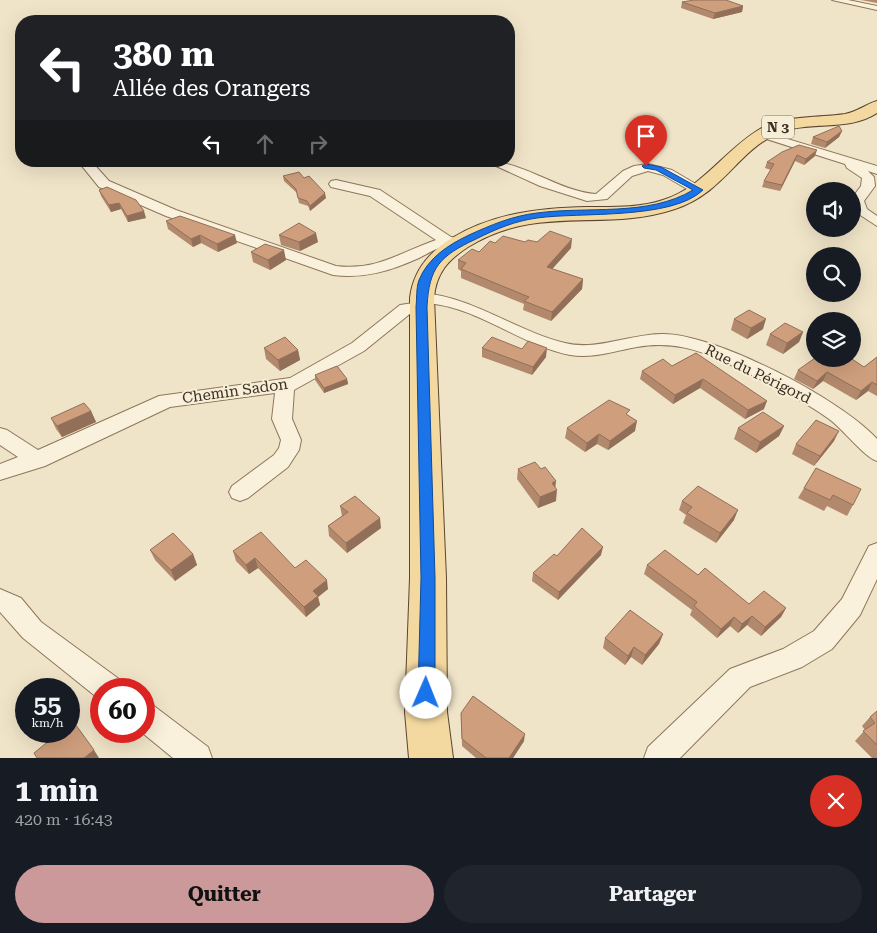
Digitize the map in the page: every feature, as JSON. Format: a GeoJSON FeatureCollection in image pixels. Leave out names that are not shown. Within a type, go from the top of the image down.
{"type":"FeatureCollection","features":[{"type":"Feature","properties":{"kind":"main road","name":"N 3"},"geometry":{"type":"LineString","coordinates":[[431,758],[426,712],[428,578],[422,302],[424,282],[435,262],[454,242],[520,218],[645,209],[684,199],[699,190],[761,134],[798,122],[860,116],[877,106]]}},
{"type":"Feature","properties":{"kind":"main road","name":"N 3"},"geometry":{"type":"LineString","coordinates":[[415,758],[426,712]]}},
{"type":"Feature","properties":{"kind":"street"},"geometry":{"type":"LineString","coordinates":[[836,0],[877,8]]}},
{"type":"Feature","properties":{"kind":"street"},"geometry":{"type":"LineString","coordinates":[[761,134],[877,170]]}},
{"type":"Feature","properties":{"kind":"street"},"geometry":{"type":"LineString","coordinates":[[836,158],[858,169],[868,177],[868,186],[857,201],[861,211],[877,222]]}},
{"type":"Feature","properties":{"kind":"street"},"geometry":{"type":"LineString","coordinates":[[507,167],[590,198],[607,194],[627,174],[646,166],[658,168],[699,190]]}},
{"type":"Feature","properties":{"kind":"street"},"geometry":{"type":"LineString","coordinates":[[89,167],[104,184],[171,213],[333,270],[348,273],[366,273],[454,242]]}},
{"type":"Feature","properties":{"kind":"street"},"geometry":{"type":"LineString","coordinates":[[336,184],[375,193],[454,242]]}},
{"type":"Feature","properties":{"kind":"street","name":"Rue du Périgord"},"geometry":{"type":"LineString","coordinates":[[422,302],[441,298],[542,341],[576,351],[594,351],[665,339],[698,345],[772,378],[835,413],[864,436],[877,453]]}},
{"type":"Feature","properties":{"kind":"street","name":"Chemin Sadon"},"geometry":{"type":"LineString","coordinates":[[0,472],[38,460],[166,401],[294,384],[358,347],[406,309],[422,302]]}},
{"type":"Feature","properties":{"kind":"street"},"geometry":{"type":"LineString","coordinates":[[240,492],[281,461],[290,450],[291,440],[282,419],[285,386]]}},
{"type":"Feature","properties":{"kind":"street"},"geometry":{"type":"LineString","coordinates":[[0,435],[38,460]]}},
{"type":"Feature","properties":{"kind":"street"},"geometry":{"type":"LineString","coordinates":[[658,758],[740,678],[792,658],[823,640],[851,607],[877,553]]}},
{"type":"Feature","properties":{"kind":"street"},"geometry":{"type":"LineString","coordinates":[[0,600],[12,606],[32,630],[95,678]]}},
{"type":"Feature","properties":{"kind":"street"},"geometry":{"type":"LineString","coordinates":[[155,725],[197,758]]}},
{"type":"Feature","properties":{"kind":"building"},"geometry":{"type":"Polygon","coordinates":[[[726,0],[743,6],[715,13],[682,2],[726,0]]]}},
{"type":"Feature","properties":{"kind":"building"},"geometry":{"type":"Polygon","coordinates":[[[839,126],[842,131],[827,142],[813,137],[839,126]]]}},
{"type":"Feature","properties":{"kind":"building"},"geometry":{"type":"Polygon","coordinates":[[[799,145],[817,150],[806,159],[797,155],[782,185],[764,181],[774,164],[767,162],[782,152],[799,145]]]}},
{"type":"Feature","properties":{"kind":"building"},"geometry":{"type":"Polygon","coordinates":[[[299,172],[304,178],[309,176],[325,193],[310,206],[307,201],[298,198],[296,189],[283,176],[299,172]]]}},
{"type":"Feature","properties":{"kind":"building"},"geometry":{"type":"Polygon","coordinates":[[[107,187],[136,200],[144,211],[127,216],[119,203],[109,205],[99,190],[107,187]]]}},
{"type":"Feature","properties":{"kind":"building"},"geometry":{"type":"Polygon","coordinates":[[[180,216],[235,235],[217,244],[200,235],[191,239],[166,221],[180,216]]]}},
{"type":"Feature","properties":{"kind":"building"},"geometry":{"type":"Polygon","coordinates":[[[299,223],[316,233],[299,242],[279,235],[299,223]]]}},
{"type":"Feature","properties":{"kind":"building"},"geometry":{"type":"Polygon","coordinates":[[[550,231],[572,239],[547,267],[583,279],[552,312],[524,301],[529,297],[461,269],[466,263],[458,260],[472,249],[479,252],[490,241],[495,243],[503,236],[525,242],[528,240],[537,242],[550,231]]]}},
{"type":"Feature","properties":{"kind":"building"},"geometry":{"type":"Polygon","coordinates":[[[265,244],[284,250],[268,260],[251,252],[265,244]]]}},
{"type":"Feature","properties":{"kind":"building"},"geometry":{"type":"Polygon","coordinates":[[[749,310],[766,319],[751,328],[734,319],[749,310]]]}},
{"type":"Feature","properties":{"kind":"building"},"geometry":{"type":"Polygon","coordinates":[[[785,323],[803,332],[787,343],[770,334],[785,323]]]}},
{"type":"Feature","properties":{"kind":"building"},"geometry":{"type":"Polygon","coordinates":[[[285,337],[298,350],[278,360],[264,348],[285,337]]]}},
{"type":"Feature","properties":{"kind":"building"},"geometry":{"type":"Polygon","coordinates":[[[492,337],[522,349],[528,341],[547,348],[533,367],[482,348],[492,337]]]}},
{"type":"Feature","properties":{"kind":"building"},"geometry":{"type":"Polygon","coordinates":[[[696,353],[767,401],[748,410],[703,379],[675,395],[642,371],[663,359],[672,366],[696,353]]]}},
{"type":"Feature","properties":{"kind":"building"},"geometry":{"type":"Polygon","coordinates":[[[877,357],[877,385],[872,382],[861,391],[827,372],[817,381],[798,370],[806,364],[806,367],[861,367],[861,365],[864,367],[877,357]]]}},
{"type":"Feature","properties":{"kind":"building"},"geometry":{"type":"Polygon","coordinates":[[[337,366],[347,379],[324,388],[315,375],[337,366]]]}},
{"type":"Feature","properties":{"kind":"building"},"geometry":{"type":"Polygon","coordinates":[[[609,400],[630,410],[626,414],[637,421],[610,441],[599,434],[587,443],[567,428],[609,400]]]}},
{"type":"Feature","properties":{"kind":"building"},"geometry":{"type":"Polygon","coordinates":[[[84,403],[91,411],[57,426],[51,418],[84,403]]]}},
{"type":"Feature","properties":{"kind":"building"},"geometry":{"type":"Polygon","coordinates":[[[763,412],[784,426],[760,442],[738,428],[763,412]]]}},
{"type":"Feature","properties":{"kind":"building"},"geometry":{"type":"Polygon","coordinates":[[[816,420],[839,431],[820,456],[796,444],[816,420]]]}},
{"type":"Feature","properties":{"kind":"building"},"geometry":{"type":"Polygon","coordinates":[[[535,462],[541,469],[545,467],[556,481],[552,483],[557,490],[540,497],[518,469],[535,462]]]}},
{"type":"Feature","properties":{"kind":"building"},"geometry":{"type":"Polygon","coordinates":[[[816,468],[861,489],[853,505],[833,495],[830,500],[804,488],[816,468]]]}},
{"type":"Feature","properties":{"kind":"building"},"geometry":{"type":"Polygon","coordinates":[[[698,486],[738,510],[720,533],[687,513],[692,507],[682,501],[698,486]]]}},
{"type":"Feature","properties":{"kind":"building"},"geometry":{"type":"Polygon","coordinates":[[[355,496],[380,518],[346,543],[328,526],[348,512],[340,506],[355,496]]]}},
{"type":"Feature","properties":{"kind":"building"},"geometry":{"type":"Polygon","coordinates":[[[582,528],[603,547],[559,592],[533,573],[554,554],[557,556],[582,528]]]}},
{"type":"Feature","properties":{"kind":"building"},"geometry":{"type":"Polygon","coordinates":[[[261,532],[295,568],[306,560],[327,580],[313,591],[318,596],[304,607],[255,558],[246,565],[233,551],[261,532]]]}},
{"type":"Feature","properties":{"kind":"building"},"geometry":{"type":"Polygon","coordinates":[[[173,533],[193,554],[171,570],[150,550],[173,533]]]}},
{"type":"Feature","properties":{"kind":"building"},"geometry":{"type":"Polygon","coordinates":[[[665,550],[698,575],[705,568],[749,604],[764,591],[786,608],[765,627],[752,616],[742,624],[734,617],[721,629],[694,606],[697,602],[647,565],[665,550]]]}},
{"type":"Feature","properties":{"kind":"building"},"geometry":{"type":"Polygon","coordinates":[[[630,610],[663,634],[645,655],[634,647],[628,656],[605,638],[630,610]]]}},
{"type":"Feature","properties":{"kind":"building"},"geometry":{"type":"Polygon","coordinates":[[[473,696],[525,734],[509,758],[486,758],[462,739],[461,713],[473,696]]]}},
{"type":"Feature","properties":{"kind":"building"},"geometry":{"type":"Polygon","coordinates":[[[877,711],[877,745],[863,731],[875,723],[870,717],[877,711]]]}},
{"type":"Feature","properties":{"kind":"building"},"geometry":{"type":"Polygon","coordinates":[[[80,731],[94,750],[84,758],[37,758],[34,753],[46,743],[80,743],[80,731]]]}},
{"type":"Feature","properties":{"kind":"route"},"geometry":{"type":"LineString","coordinates":[[426,693],[428,578],[422,307],[424,282],[435,262],[445,253],[491,227],[504,222],[537,215],[645,209],[684,199],[699,190],[658,168],[646,166]]}}]}
